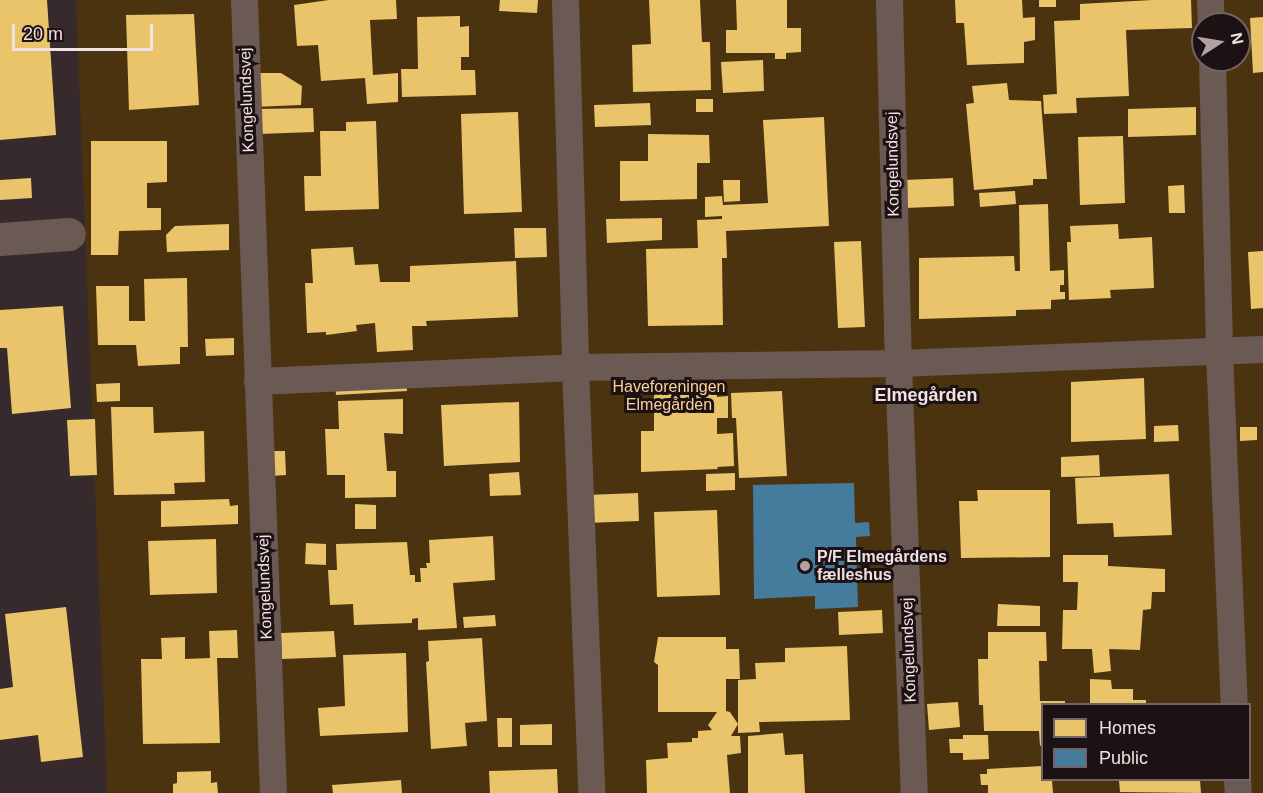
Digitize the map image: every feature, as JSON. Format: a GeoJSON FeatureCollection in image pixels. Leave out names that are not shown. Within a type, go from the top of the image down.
{"type":"FeatureCollection","features":[{"type":"Feature","properties":{"kind":"street"},"geometry":{"type":"LineString","coordinates":[[0,239],[69,234]]}},
{"type":"Feature","properties":{"kind":"lane","name":"Kongelundsvej"},"geometry":{"type":"LineString","coordinates":[[244,0],[273,793]]}},
{"type":"Feature","properties":{"kind":"lane"},"geometry":{"type":"LineString","coordinates":[[565,0],[575,367],[591,793]]}},
{"type":"Feature","properties":{"kind":"lane","name":"Kongelundsvej"},"geometry":{"type":"LineString","coordinates":[[889,0],[898,363],[914,793]]}},
{"type":"Feature","properties":{"kind":"lane"},"geometry":{"type":"LineString","coordinates":[[1212,72],[1219,352],[1234,703]]}},
{"type":"Feature","properties":{"kind":"lane"},"geometry":{"type":"LineString","coordinates":[[257,381],[575,367],[898,363],[1263,349]]}},
{"type":"Feature","properties":{"kind":"green space","name":"Haveforeningen Elmegården"},"geometry":{"type":"Polygon","coordinates":[[[76,0],[1263,0],[1263,793],[107,793],[76,0]]]}},
{"type":"Feature","properties":{"kind":"building: Homes"},"geometry":{"type":"Polygon","coordinates":[[[0,0],[47,0],[56,135],[0,140],[0,0]]]}},
{"type":"Feature","properties":{"kind":"building: Homes"},"geometry":{"type":"Polygon","coordinates":[[[329,0],[396,0],[397,19],[370,20],[373,75],[398,73],[398,102],[367,104],[365,78],[321,81],[318,45],[297,46],[294,5],[329,0]]]}},
{"type":"Feature","properties":{"kind":"building: Homes"},"geometry":{"type":"Polygon","coordinates":[[[500,0],[538,0],[537,13],[499,11],[500,0]]]}},
{"type":"Feature","properties":{"kind":"building: Homes"},"geometry":{"type":"Polygon","coordinates":[[[649,0],[700,0],[702,42],[710,42],[711,90],[633,92],[632,45],[651,44],[649,0]]]}},
{"type":"Feature","properties":{"kind":"building: Homes"},"geometry":{"type":"Polygon","coordinates":[[[736,0],[787,0],[787,28],[801,28],[801,52],[786,53],[786,59],[775,59],[775,53],[726,53],[726,30],[737,30],[736,0]]]}},
{"type":"Feature","properties":{"kind":"building: Homes"},"geometry":{"type":"Polygon","coordinates":[[[955,0],[1022,0],[1023,18],[1035,17],[1035,40],[1024,42],[1024,63],[967,65],[964,23],[956,23],[955,0]]]}},
{"type":"Feature","properties":{"kind":"building: Homes"},"geometry":{"type":"Polygon","coordinates":[[[1039,0],[1056,0],[1056,7],[1039,7],[1039,0]]]}},
{"type":"Feature","properties":{"kind":"building: Homes"},"geometry":{"type":"Polygon","coordinates":[[[1191,0],[1191,28],[1126,30],[1129,96],[1076,98],[1077,113],[1044,114],[1043,95],[1057,94],[1054,21],[1080,20],[1080,4],[1191,0]]]}},
{"type":"Feature","properties":{"kind":"building: Homes"},"geometry":{"type":"Polygon","coordinates":[[[194,14],[199,105],[129,110],[126,15],[194,14]]]}},
{"type":"Feature","properties":{"kind":"building: Homes"},"geometry":{"type":"Polygon","coordinates":[[[460,16],[460,27],[469,26],[469,57],[461,57],[461,70],[475,70],[476,95],[402,97],[401,69],[418,69],[417,17],[460,16]]]}},
{"type":"Feature","properties":{"kind":"building: Homes"},"geometry":{"type":"Polygon","coordinates":[[[1263,17],[1263,72],[1253,73],[1251,18],[1263,17]]]}},
{"type":"Feature","properties":{"kind":"building: Homes"},"geometry":{"type":"Polygon","coordinates":[[[763,60],[764,91],[723,93],[721,62],[763,60]]]}},
{"type":"Feature","properties":{"kind":"building: Homes"},"geometry":{"type":"Polygon","coordinates":[[[255,73],[281,73],[302,86],[301,105],[254,107],[255,73]]]}},
{"type":"Feature","properties":{"kind":"building: Homes"},"geometry":{"type":"Polygon","coordinates":[[[1007,83],[1009,100],[1041,101],[1047,179],[1033,179],[1033,185],[974,190],[966,104],[974,103],[972,86],[1007,83]]]}},
{"type":"Feature","properties":{"kind":"building: Homes"},"geometry":{"type":"Polygon","coordinates":[[[696,99],[713,99],[713,112],[696,112],[696,99]]]}},
{"type":"Feature","properties":{"kind":"building: Homes"},"geometry":{"type":"Polygon","coordinates":[[[650,103],[651,125],[595,127],[594,105],[650,103]]]}},
{"type":"Feature","properties":{"kind":"building: Homes"},"geometry":{"type":"Polygon","coordinates":[[[1196,107],[1196,135],[1128,137],[1128,109],[1196,107]]]}},
{"type":"Feature","properties":{"kind":"building: Homes"},"geometry":{"type":"Polygon","coordinates":[[[313,108],[314,132],[259,134],[258,109],[313,108]]]}},
{"type":"Feature","properties":{"kind":"building: Homes"},"geometry":{"type":"Polygon","coordinates":[[[518,112],[522,212],[464,214],[461,114],[518,112]]]}},
{"type":"Feature","properties":{"kind":"building: Homes"},"geometry":{"type":"Polygon","coordinates":[[[824,117],[829,226],[726,231],[727,258],[722,258],[723,325],[648,326],[646,249],[698,248],[697,220],[722,219],[722,216],[705,217],[705,197],[722,196],[723,205],[768,203],[763,120],[824,117]]]}},
{"type":"Feature","properties":{"kind":"building: Homes"},"geometry":{"type":"Polygon","coordinates":[[[376,121],[379,209],[305,211],[304,176],[321,176],[320,131],[346,131],[346,122],[376,121]]]}},
{"type":"Feature","properties":{"kind":"building: Homes"},"geometry":{"type":"Polygon","coordinates":[[[648,134],[709,135],[710,163],[697,163],[697,199],[620,201],[620,161],[648,161],[648,134]]]}},
{"type":"Feature","properties":{"kind":"building: Homes"},"geometry":{"type":"Polygon","coordinates":[[[1123,136],[1125,203],[1080,205],[1078,137],[1123,136]]]}},
{"type":"Feature","properties":{"kind":"building: Homes"},"geometry":{"type":"Polygon","coordinates":[[[91,141],[167,141],[167,182],[147,183],[147,208],[161,208],[161,230],[119,231],[118,255],[91,255],[91,141]]]}},
{"type":"Feature","properties":{"kind":"building: Homes"},"geometry":{"type":"Polygon","coordinates":[[[31,178],[32,198],[0,200],[0,180],[31,178]]]}},
{"type":"Feature","properties":{"kind":"building: Homes"},"geometry":{"type":"Polygon","coordinates":[[[953,178],[954,206],[905,208],[904,180],[953,178]]]}},
{"type":"Feature","properties":{"kind":"building: Homes"},"geometry":{"type":"Polygon","coordinates":[[[723,180],[740,180],[740,201],[724,202],[723,180]]]}},
{"type":"Feature","properties":{"kind":"building: Homes"},"geometry":{"type":"Polygon","coordinates":[[[1184,185],[1185,213],[1169,213],[1168,186],[1184,185]]]}},
{"type":"Feature","properties":{"kind":"building: Homes"},"geometry":{"type":"Polygon","coordinates":[[[1015,191],[1016,204],[980,207],[979,193],[1015,191]]]}},
{"type":"Feature","properties":{"kind":"building: Homes"},"geometry":{"type":"Polygon","coordinates":[[[1048,204],[1050,271],[1064,270],[1064,285],[1060,285],[1060,292],[1065,292],[1065,299],[1051,300],[1051,309],[1016,310],[1016,316],[919,319],[919,258],[1014,256],[1015,271],[1020,271],[1019,205],[1048,204]]]}},
{"type":"Feature","properties":{"kind":"building: Homes"},"geometry":{"type":"Polygon","coordinates":[[[662,218],[662,240],[607,243],[606,219],[662,218]]]}},
{"type":"Feature","properties":{"kind":"building: Homes"},"geometry":{"type":"Polygon","coordinates":[[[229,224],[229,250],[167,252],[166,235],[175,226],[229,224]]]}},
{"type":"Feature","properties":{"kind":"building: Homes"},"geometry":{"type":"Polygon","coordinates":[[[1118,224],[1119,239],[1152,237],[1154,288],[1110,290],[1111,298],[1069,300],[1067,242],[1071,242],[1070,226],[1118,224]]]}},
{"type":"Feature","properties":{"kind":"building: Homes"},"geometry":{"type":"Polygon","coordinates":[[[514,228],[546,228],[547,257],[515,258],[514,228]]]}},
{"type":"Feature","properties":{"kind":"building: Homes"},"geometry":{"type":"Polygon","coordinates":[[[861,241],[865,327],[838,328],[834,242],[861,241]]]}},
{"type":"Feature","properties":{"kind":"building: Homes"},"geometry":{"type":"Polygon","coordinates":[[[353,247],[355,265],[378,264],[380,282],[410,282],[410,266],[516,261],[518,317],[426,321],[427,326],[412,326],[413,350],[377,352],[375,323],[356,325],[357,331],[326,335],[326,332],[307,333],[305,283],[313,283],[311,249],[353,247]]]}},
{"type":"Feature","properties":{"kind":"building: Homes"},"geometry":{"type":"Polygon","coordinates":[[[1263,251],[1263,308],[1251,309],[1248,252],[1263,251]]]}},
{"type":"Feature","properties":{"kind":"building: Homes"},"geometry":{"type":"Polygon","coordinates":[[[187,278],[188,347],[180,347],[180,364],[138,366],[136,345],[98,345],[96,286],[129,286],[129,321],[145,321],[144,279],[187,278]]]}},
{"type":"Feature","properties":{"kind":"building: Homes"},"geometry":{"type":"Polygon","coordinates":[[[63,306],[71,408],[12,414],[7,348],[0,348],[0,310],[63,306]]]}},
{"type":"Feature","properties":{"kind":"building: Homes"},"geometry":{"type":"Polygon","coordinates":[[[234,338],[234,355],[206,356],[205,339],[234,338]]]}},
{"type":"Feature","properties":{"kind":"building: Homes"},"geometry":{"type":"Polygon","coordinates":[[[406,376],[407,391],[336,395],[335,380],[406,376]]]}},
{"type":"Feature","properties":{"kind":"building: Homes"},"geometry":{"type":"Polygon","coordinates":[[[1144,378],[1146,439],[1071,442],[1071,382],[1144,378]]]}},
{"type":"Feature","properties":{"kind":"building: Homes"},"geometry":{"type":"Polygon","coordinates":[[[120,383],[120,401],[97,402],[96,384],[120,383]]]}},
{"type":"Feature","properties":{"kind":"building: Homes"},"geometry":{"type":"Polygon","coordinates":[[[782,391],[787,476],[739,478],[736,418],[732,418],[731,393],[782,391]]]}},
{"type":"Feature","properties":{"kind":"building: Homes"},"geometry":{"type":"Polygon","coordinates":[[[717,392],[717,397],[728,396],[728,418],[717,418],[717,434],[733,433],[734,466],[717,467],[718,469],[641,472],[641,431],[654,431],[654,393],[717,392]]]}},
{"type":"Feature","properties":{"kind":"building: Homes"},"geometry":{"type":"Polygon","coordinates":[[[403,399],[403,434],[384,433],[387,471],[396,471],[396,497],[345,498],[345,475],[327,475],[325,429],[339,429],[338,401],[403,399]]]}},
{"type":"Feature","properties":{"kind":"building: Homes"},"geometry":{"type":"Polygon","coordinates":[[[519,402],[520,462],[444,466],[441,405],[519,402]]]}},
{"type":"Feature","properties":{"kind":"building: Homes"},"geometry":{"type":"Polygon","coordinates":[[[111,407],[153,407],[154,433],[204,431],[205,482],[174,483],[175,494],[114,495],[111,407]]]}},
{"type":"Feature","properties":{"kind":"building: Homes"},"geometry":{"type":"Polygon","coordinates":[[[95,419],[97,475],[70,476],[67,420],[95,419]]]}},
{"type":"Feature","properties":{"kind":"building: Homes"},"geometry":{"type":"Polygon","coordinates":[[[1178,425],[1179,441],[1154,442],[1154,426],[1178,425]]]}},
{"type":"Feature","properties":{"kind":"building: Homes"},"geometry":{"type":"Polygon","coordinates":[[[1240,427],[1257,427],[1257,440],[1240,441],[1240,427]]]}},
{"type":"Feature","properties":{"kind":"building: Homes"},"geometry":{"type":"Polygon","coordinates":[[[269,451],[285,451],[286,475],[270,476],[269,451]]]}},
{"type":"Feature","properties":{"kind":"building: Homes"},"geometry":{"type":"Polygon","coordinates":[[[1099,455],[1100,476],[1061,477],[1061,457],[1099,455]]]}},
{"type":"Feature","properties":{"kind":"building: Homes"},"geometry":{"type":"Polygon","coordinates":[[[519,472],[521,495],[490,496],[489,474],[519,472]]]}},
{"type":"Feature","properties":{"kind":"building: Homes"},"geometry":{"type":"Polygon","coordinates":[[[735,473],[735,490],[706,491],[706,474],[735,473]]]}},
{"type":"Feature","properties":{"kind":"building: Homes"},"geometry":{"type":"Polygon","coordinates":[[[1169,474],[1172,535],[1114,537],[1113,523],[1077,524],[1075,478],[1169,474]]]}},
{"type":"Feature","properties":{"kind":"building: Homes"},"geometry":{"type":"Polygon","coordinates":[[[977,490],[1050,490],[1050,557],[961,558],[959,501],[978,501],[977,490]]]}},
{"type":"Feature","properties":{"kind":"building: Homes"},"geometry":{"type":"Polygon","coordinates":[[[638,493],[639,521],[587,523],[586,495],[638,493]]]}},
{"type":"Feature","properties":{"kind":"building: Homes"},"geometry":{"type":"Polygon","coordinates":[[[229,499],[230,506],[238,505],[238,524],[161,527],[161,501],[229,499]]]}},
{"type":"Feature","properties":{"kind":"building: Homes"},"geometry":{"type":"Polygon","coordinates":[[[355,504],[376,505],[376,529],[355,529],[355,504]]]}},
{"type":"Feature","properties":{"kind":"building: Homes"},"geometry":{"type":"Polygon","coordinates":[[[717,510],[720,595],[657,597],[654,512],[717,510]]]}},
{"type":"Feature","properties":{"kind":"building: Homes"},"geometry":{"type":"Polygon","coordinates":[[[493,536],[495,580],[453,583],[457,628],[418,630],[418,618],[412,619],[412,623],[354,625],[353,604],[330,605],[328,570],[337,570],[336,544],[407,542],[410,575],[415,575],[415,582],[421,582],[420,568],[427,568],[426,563],[430,563],[429,540],[493,536]]]}},
{"type":"Feature","properties":{"kind":"building: Homes"},"geometry":{"type":"Polygon","coordinates":[[[216,539],[217,593],[150,595],[148,541],[216,539]]]}},
{"type":"Feature","properties":{"kind":"building: Homes"},"geometry":{"type":"Polygon","coordinates":[[[306,543],[326,544],[326,565],[305,564],[306,543]]]}},
{"type":"Feature","properties":{"kind":"building: Homes"},"geometry":{"type":"Polygon","coordinates":[[[1063,555],[1108,555],[1108,566],[1165,569],[1165,592],[1152,592],[1151,609],[1143,610],[1140,650],[1109,649],[1111,671],[1094,673],[1092,649],[1062,649],[1063,610],[1077,610],[1078,582],[1063,582],[1063,555]]]}},
{"type":"Feature","properties":{"kind":"building: Homes"},"geometry":{"type":"Polygon","coordinates":[[[998,604],[1040,606],[1040,626],[997,626],[998,604]]]}},
{"type":"Feature","properties":{"kind":"building: Homes"},"geometry":{"type":"Polygon","coordinates":[[[66,607],[83,757],[41,762],[38,735],[0,740],[0,689],[13,687],[5,614],[66,607]]]}},
{"type":"Feature","properties":{"kind":"building: Homes"},"geometry":{"type":"Polygon","coordinates":[[[882,610],[883,633],[839,635],[838,612],[882,610]]]}},
{"type":"Feature","properties":{"kind":"building: Homes"},"geometry":{"type":"Polygon","coordinates":[[[495,615],[496,626],[464,628],[463,617],[495,615]]]}},
{"type":"Feature","properties":{"kind":"building: Homes"},"geometry":{"type":"Polygon","coordinates":[[[237,630],[238,658],[217,658],[220,743],[143,744],[141,659],[162,659],[161,638],[185,637],[185,659],[210,658],[209,631],[237,630]]]}},
{"type":"Feature","properties":{"kind":"building: Homes"},"geometry":{"type":"Polygon","coordinates":[[[334,631],[336,657],[282,659],[281,633],[334,631]]]}},
{"type":"Feature","properties":{"kind":"building: Homes"},"geometry":{"type":"Polygon","coordinates":[[[988,632],[1046,632],[1047,661],[1039,661],[1040,701],[1065,701],[1065,703],[1041,703],[1041,746],[1039,731],[984,731],[983,705],[979,705],[978,659],[988,659],[988,632]]]}},
{"type":"Feature","properties":{"kind":"building: Homes"},"geometry":{"type":"Polygon","coordinates":[[[658,637],[726,637],[726,649],[739,649],[740,679],[726,679],[726,711],[730,712],[738,724],[731,736],[740,736],[741,753],[727,755],[730,793],[647,793],[646,760],[668,758],[667,743],[692,742],[692,738],[698,738],[698,731],[712,730],[708,725],[717,712],[658,712],[658,665],[654,662],[658,637]]]}},
{"type":"Feature","properties":{"kind":"building: Homes"},"geometry":{"type":"Polygon","coordinates":[[[482,638],[487,721],[465,723],[467,746],[431,749],[426,662],[429,661],[428,641],[482,638]]]}},
{"type":"Feature","properties":{"kind":"building: Homes"},"geometry":{"type":"Polygon","coordinates":[[[847,646],[850,720],[759,722],[760,732],[738,733],[738,680],[756,679],[755,663],[785,662],[785,648],[847,646]]]}},
{"type":"Feature","properties":{"kind":"building: Homes"},"geometry":{"type":"Polygon","coordinates":[[[406,653],[408,732],[320,736],[318,708],[345,706],[343,655],[406,653]]]}},
{"type":"Feature","properties":{"kind":"building: Homes"},"geometry":{"type":"Polygon","coordinates":[[[1090,679],[1111,680],[1112,689],[1133,689],[1133,700],[1146,700],[1146,703],[1090,703],[1090,679]]]}},
{"type":"Feature","properties":{"kind":"building: Homes"},"geometry":{"type":"Polygon","coordinates":[[[958,702],[960,727],[929,730],[927,704],[958,702]]]}},
{"type":"Feature","properties":{"kind":"building: Homes"},"geometry":{"type":"Polygon","coordinates":[[[497,718],[512,718],[512,747],[498,747],[497,718]]]}},
{"type":"Feature","properties":{"kind":"building: Homes"},"geometry":{"type":"Polygon","coordinates":[[[552,724],[552,745],[520,745],[520,725],[552,724]]]}},
{"type":"Feature","properties":{"kind":"building: Homes"},"geometry":{"type":"Polygon","coordinates":[[[783,733],[785,755],[803,754],[805,793],[748,793],[748,736],[783,733]]]}},
{"type":"Feature","properties":{"kind":"building: Homes"},"geometry":{"type":"Polygon","coordinates":[[[963,735],[988,735],[989,759],[963,760],[963,753],[950,753],[949,739],[963,739],[963,735]]]}},
{"type":"Feature","properties":{"kind":"building: Homes"},"geometry":{"type":"Polygon","coordinates":[[[1041,766],[1041,781],[1052,781],[1053,793],[988,793],[988,785],[981,785],[980,774],[987,774],[987,769],[1041,766]]]}},
{"type":"Feature","properties":{"kind":"building: Homes"},"geometry":{"type":"Polygon","coordinates":[[[557,769],[558,793],[490,793],[489,771],[557,769]]]}},
{"type":"Feature","properties":{"kind":"building: Homes"},"geometry":{"type":"Polygon","coordinates":[[[211,771],[211,783],[217,782],[218,793],[173,793],[173,784],[177,783],[177,772],[211,771]]]}},
{"type":"Feature","properties":{"kind":"building: Homes"},"geometry":{"type":"Polygon","coordinates":[[[401,780],[402,793],[333,793],[332,785],[401,780]]]}},
{"type":"Feature","properties":{"kind":"building: Homes"},"geometry":{"type":"Polygon","coordinates":[[[1119,781],[1200,781],[1201,793],[1120,792],[1119,781]]]}},
{"type":"Feature","properties":{"kind":"building: Public","name":"P/F Elmegårdens fælleshus"},"geometry":{"type":"Polygon","coordinates":[[[854,483],[855,523],[869,522],[870,536],[856,537],[858,607],[815,609],[815,596],[754,599],[753,485],[854,483]]]}},
{"type":"Feature","properties":{"kind":"place","name":"P/F Elmegårdens fælleshus"},"geometry":{"type":"Point","coordinates":[805,566]}},
{"type":"Feature","properties":{"kind":"district","name":"Elmegården"},"geometry":{"type":"Point","coordinates":[926,395]}}]}
